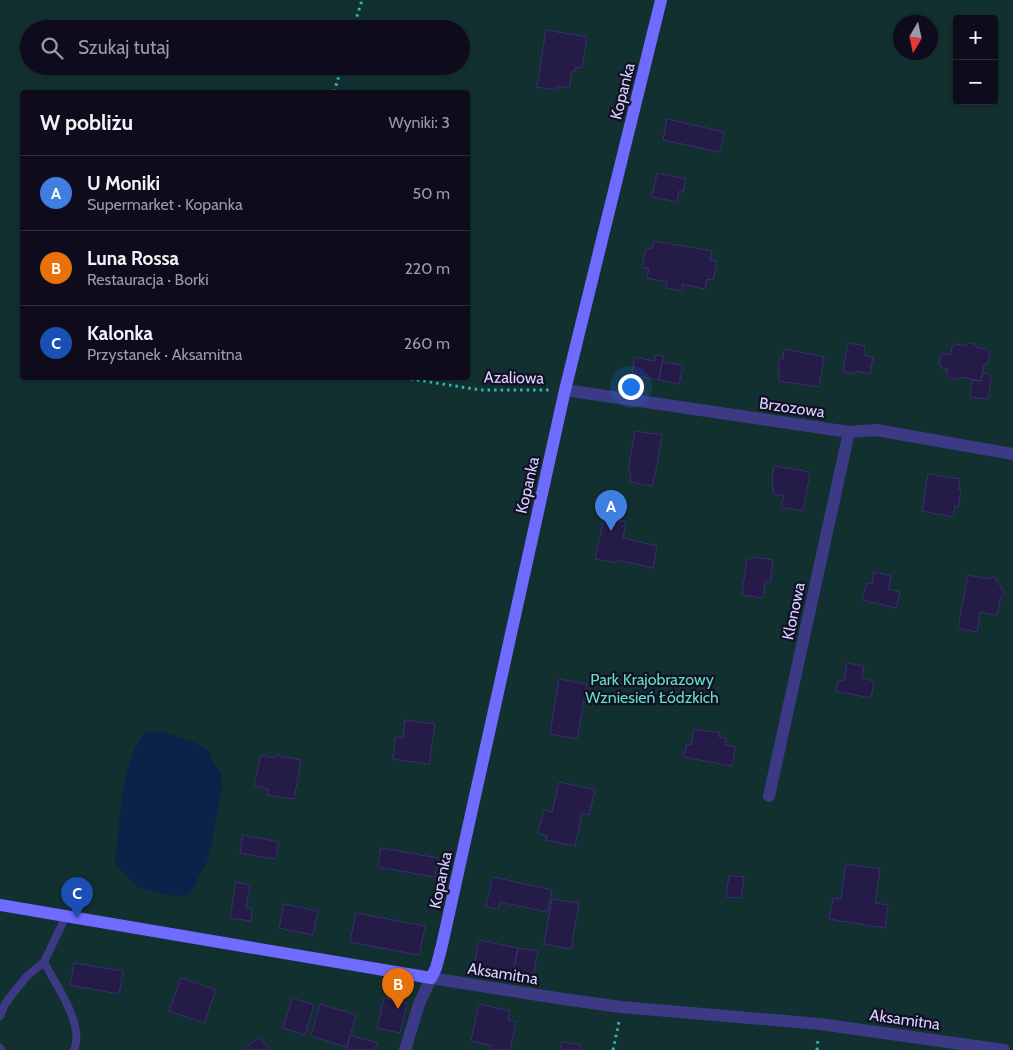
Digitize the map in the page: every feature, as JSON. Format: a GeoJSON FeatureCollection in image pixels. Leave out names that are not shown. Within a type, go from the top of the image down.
{"type":"FeatureCollection","features":[{"type":"Feature","properties":{"kind":"street","name":"Kopanka"},"geometry":{"type":"LineString","coordinates":[[431,978],[440,953],[565,390],[661,0]]}},
{"type":"Feature","properties":{"kind":"street","name":"Brzozowa"},"geometry":{"type":"LineString","coordinates":[[565,390],[849,432],[876,430],[1013,454]]}},
{"type":"Feature","properties":{"kind":"street","name":"Klonowa"},"geometry":{"type":"LineString","coordinates":[[769,796],[849,432]]}},
{"type":"Feature","properties":{"kind":"street","name":"Aksamitna"},"geometry":{"type":"LineString","coordinates":[[0,905],[563,999],[820,1024],[1004,1050]]}},
{"type":"Feature","properties":{"kind":"street"},"geometry":{"type":"LineString","coordinates":[[405,1050],[419,1004],[431,978]]}},
{"type":"Feature","properties":{"kind":"lane"},"geometry":{"type":"LineString","coordinates":[[0,1016],[5,1004],[27,976],[44,962],[66,916]]}},
{"type":"Feature","properties":{"kind":"lane"},"geometry":{"type":"LineString","coordinates":[[44,962],[74,1019],[77,1033],[74,1050]]}},
{"type":"Feature","properties":{"kind":"path"},"geometry":{"type":"LineString","coordinates":[[356,20],[362,0]]}},
{"type":"Feature","properties":{"kind":"path"},"geometry":{"type":"LineString","coordinates":[[335,90],[339,75]]}},
{"type":"Feature","properties":{"kind":"path","name":"Azaliowa"},"geometry":{"type":"LineString","coordinates":[[417,380],[481,390],[565,390]]}},
{"type":"Feature","properties":{"kind":"path"},"geometry":{"type":"LineString","coordinates":[[613,1050],[618,1028]]}},
{"type":"Feature","properties":{"kind":"path"},"geometry":{"type":"LineString","coordinates":[[817,1050],[818,1044]]}},
{"type":"Feature","properties":{"kind":"green space","name":"Park Krajobrazowy Wzniesień Łódzkich"},"geometry":{"type":"Polygon","coordinates":[[[0,0],[1013,0],[1013,1050],[0,1050],[0,0]]]}},
{"type":"Feature","properties":{"kind":"water"},"geometry":{"type":"Polygon","coordinates":[[[161,731],[196,743],[208,750],[213,762],[221,773],[222,787],[209,857],[190,894],[178,897],[138,888],[115,864],[122,795],[131,756],[144,732],[161,731]]]}},
{"type":"Feature","properties":{"kind":"building"},"geometry":{"type":"Polygon","coordinates":[[[546,30],[587,37],[582,68],[576,67],[575,72],[572,71],[569,88],[557,86],[556,90],[537,87],[546,30]]]}},
{"type":"Feature","properties":{"kind":"building"},"geometry":{"type":"Polygon","coordinates":[[[667,119],[724,132],[720,152],[663,140],[667,119]]]}},
{"type":"Feature","properties":{"kind":"building"},"geometry":{"type":"Polygon","coordinates":[[[657,173],[686,179],[683,192],[679,191],[677,202],[652,197],[657,173]]]}},
{"type":"Feature","properties":{"kind":"building"},"geometry":{"type":"Polygon","coordinates":[[[654,241],[712,251],[710,260],[717,261],[713,280],[707,279],[705,289],[682,284],[682,291],[666,288],[667,282],[647,278],[649,269],[642,267],[646,248],[652,249],[654,241]]]}},
{"type":"Feature","properties":{"kind":"building"},"geometry":{"type":"Polygon","coordinates":[[[848,343],[865,346],[864,355],[873,357],[870,374],[856,371],[855,374],[843,372],[848,343]]]}},
{"type":"Feature","properties":{"kind":"building"},"geometry":{"type":"Polygon","coordinates":[[[969,343],[975,344],[978,348],[987,349],[990,353],[988,363],[984,365],[981,381],[961,377],[957,380],[950,378],[947,374],[948,369],[942,368],[939,364],[940,357],[944,354],[951,355],[952,347],[956,344],[965,346],[969,343]]]}},
{"type":"Feature","properties":{"kind":"building"},"geometry":{"type":"Polygon","coordinates":[[[784,349],[824,357],[819,387],[779,381],[780,371],[778,370],[780,358],[783,359],[784,349]]]}},
{"type":"Feature","properties":{"kind":"building"},"geometry":{"type":"Polygon","coordinates":[[[656,355],[663,356],[659,380],[632,375],[635,357],[655,361],[656,355]]]}},
{"type":"Feature","properties":{"kind":"building"},"geometry":{"type":"Polygon","coordinates":[[[662,362],[683,365],[679,384],[659,380],[662,362]]]}},
{"type":"Feature","properties":{"kind":"building"},"geometry":{"type":"Polygon","coordinates":[[[983,373],[988,374],[991,378],[988,398],[971,397],[972,380],[981,381],[983,373]]]}},
{"type":"Feature","properties":{"kind":"building"},"geometry":{"type":"Polygon","coordinates":[[[635,431],[662,435],[652,486],[630,482],[631,472],[628,471],[635,431]]]}},
{"type":"Feature","properties":{"kind":"building"},"geometry":{"type":"Polygon","coordinates":[[[774,466],[810,472],[803,511],[781,507],[784,496],[774,494],[772,480],[774,466]]]}},
{"type":"Feature","properties":{"kind":"building"},"geometry":{"type":"Polygon","coordinates":[[[928,474],[960,479],[958,490],[961,490],[958,507],[955,506],[953,517],[922,511],[928,474]]]}},
{"type":"Feature","properties":{"kind":"building"},"geometry":{"type":"Polygon","coordinates":[[[604,518],[626,522],[623,538],[657,546],[653,568],[618,560],[617,563],[595,559],[604,518]]]}},
{"type":"Feature","properties":{"kind":"building"},"geometry":{"type":"Polygon","coordinates":[[[752,557],[773,560],[770,582],[765,582],[763,598],[742,595],[747,560],[752,557]]]}},
{"type":"Feature","properties":{"kind":"building"},"geometry":{"type":"Polygon","coordinates":[[[874,572],[891,576],[888,589],[900,592],[896,608],[862,600],[867,583],[872,584],[874,572]]]}},
{"type":"Feature","properties":{"kind":"building"},"geometry":{"type":"Polygon","coordinates":[[[968,575],[989,579],[994,576],[1005,594],[1001,597],[997,615],[980,612],[977,632],[958,628],[968,575]]]}},
{"type":"Feature","properties":{"kind":"building"},"geometry":{"type":"Polygon","coordinates":[[[847,663],[864,666],[862,678],[874,681],[871,698],[836,691],[839,680],[844,681],[847,663]]]}},
{"type":"Feature","properties":{"kind":"building"},"geometry":{"type":"Polygon","coordinates":[[[559,679],[587,684],[577,739],[550,734],[559,679]]]}},
{"type":"Feature","properties":{"kind":"building"},"geometry":{"type":"Polygon","coordinates":[[[405,720],[435,724],[429,764],[393,759],[396,737],[403,738],[405,720]]]}},
{"type":"Feature","properties":{"kind":"building"},"geometry":{"type":"Polygon","coordinates":[[[694,729],[720,733],[719,737],[726,738],[725,745],[735,747],[732,766],[684,757],[687,744],[691,745],[694,729]]]}},
{"type":"Feature","properties":{"kind":"building"},"geometry":{"type":"Polygon","coordinates":[[[261,755],[274,758],[275,755],[301,760],[294,799],[267,795],[268,789],[254,786],[261,755]]]}},
{"type":"Feature","properties":{"kind":"building"},"geometry":{"type":"Polygon","coordinates":[[[559,782],[595,790],[589,815],[582,813],[575,846],[546,840],[547,836],[538,833],[544,810],[552,812],[559,782]]]}},
{"type":"Feature","properties":{"kind":"building"},"geometry":{"type":"Polygon","coordinates":[[[243,835],[279,842],[275,859],[240,853],[243,835]]]}},
{"type":"Feature","properties":{"kind":"building"},"geometry":{"type":"Polygon","coordinates":[[[381,848],[438,858],[435,877],[378,867],[381,848]]]}},
{"type":"Feature","properties":{"kind":"building"},"geometry":{"type":"Polygon","coordinates":[[[846,864],[880,869],[875,903],[888,905],[885,928],[829,919],[833,898],[841,899],[846,864]]]}},
{"type":"Feature","properties":{"kind":"building"},"geometry":{"type":"Polygon","coordinates":[[[729,876],[744,877],[741,898],[726,897],[729,876]]]}},
{"type":"Feature","properties":{"kind":"building"},"geometry":{"type":"Polygon","coordinates":[[[493,877],[552,890],[547,912],[500,902],[498,909],[486,906],[493,877]]]}},
{"type":"Feature","properties":{"kind":"building"},"geometry":{"type":"Polygon","coordinates":[[[236,882],[250,885],[246,908],[252,909],[251,921],[230,918],[236,882]]]}},
{"type":"Feature","properties":{"kind":"building"},"geometry":{"type":"Polygon","coordinates":[[[552,899],[579,903],[571,949],[544,944],[552,899]]]}},
{"type":"Feature","properties":{"kind":"building"},"geometry":{"type":"Polygon","coordinates":[[[284,904],[318,911],[313,935],[279,928],[284,904]]]}},
{"type":"Feature","properties":{"kind":"building"},"geometry":{"type":"Polygon","coordinates":[[[356,913],[425,926],[419,955],[350,942],[356,913]]]}},
{"type":"Feature","properties":{"kind":"building"},"geometry":{"type":"Polygon","coordinates":[[[479,940],[518,948],[513,973],[474,965],[479,940]]]}},
{"type":"Feature","properties":{"kind":"building"},"geometry":{"type":"Polygon","coordinates":[[[518,948],[538,951],[533,977],[513,973],[518,948]]]}},
{"type":"Feature","properties":{"kind":"building"},"geometry":{"type":"Polygon","coordinates":[[[74,963],[123,971],[119,994],[70,985],[74,963]]]}},
{"type":"Feature","properties":{"kind":"building"},"geometry":{"type":"Polygon","coordinates":[[[181,978],[216,990],[204,1023],[169,1011],[181,978]]]}},
{"type":"Feature","properties":{"kind":"building"},"geometry":{"type":"Polygon","coordinates":[[[292,998],[314,1005],[305,1035],[283,1028],[292,998]]]}},
{"type":"Feature","properties":{"kind":"building"},"geometry":{"type":"Polygon","coordinates":[[[384,998],[407,1003],[400,1033],[377,1028],[384,998]]]}},
{"type":"Feature","properties":{"kind":"building"},"geometry":{"type":"Polygon","coordinates":[[[320,1004],[356,1015],[347,1047],[311,1036],[320,1004]]]}},
{"type":"Feature","properties":{"kind":"building"},"geometry":{"type":"Polygon","coordinates":[[[479,1004],[510,1011],[508,1020],[516,1022],[510,1050],[491,1050],[491,1045],[471,1041],[479,1004]]]}},
{"type":"Feature","properties":{"kind":"building"},"geometry":{"type":"Polygon","coordinates":[[[350,1035],[377,1043],[375,1050],[346,1050],[350,1035]]]}},
{"type":"Feature","properties":{"kind":"building"},"geometry":{"type":"Polygon","coordinates":[[[259,1037],[270,1050],[244,1050],[259,1037]]]}},
{"type":"Feature","properties":{"kind":"building"},"geometry":{"type":"Polygon","coordinates":[[[562,1042],[580,1045],[579,1050],[561,1050],[562,1042]]]}},
{"type":"Feature","properties":{"kind":"place","name":"U Moniki"},"geometry":{"type":"Point","coordinates":[611,531]}},
{"type":"Feature","properties":{"kind":"place","name":"Kalonka"},"geometry":{"type":"Point","coordinates":[77,918]}},
{"type":"Feature","properties":{"kind":"place","name":"Luna Rossa"},"geometry":{"type":"Point","coordinates":[398,1009]}}]}
